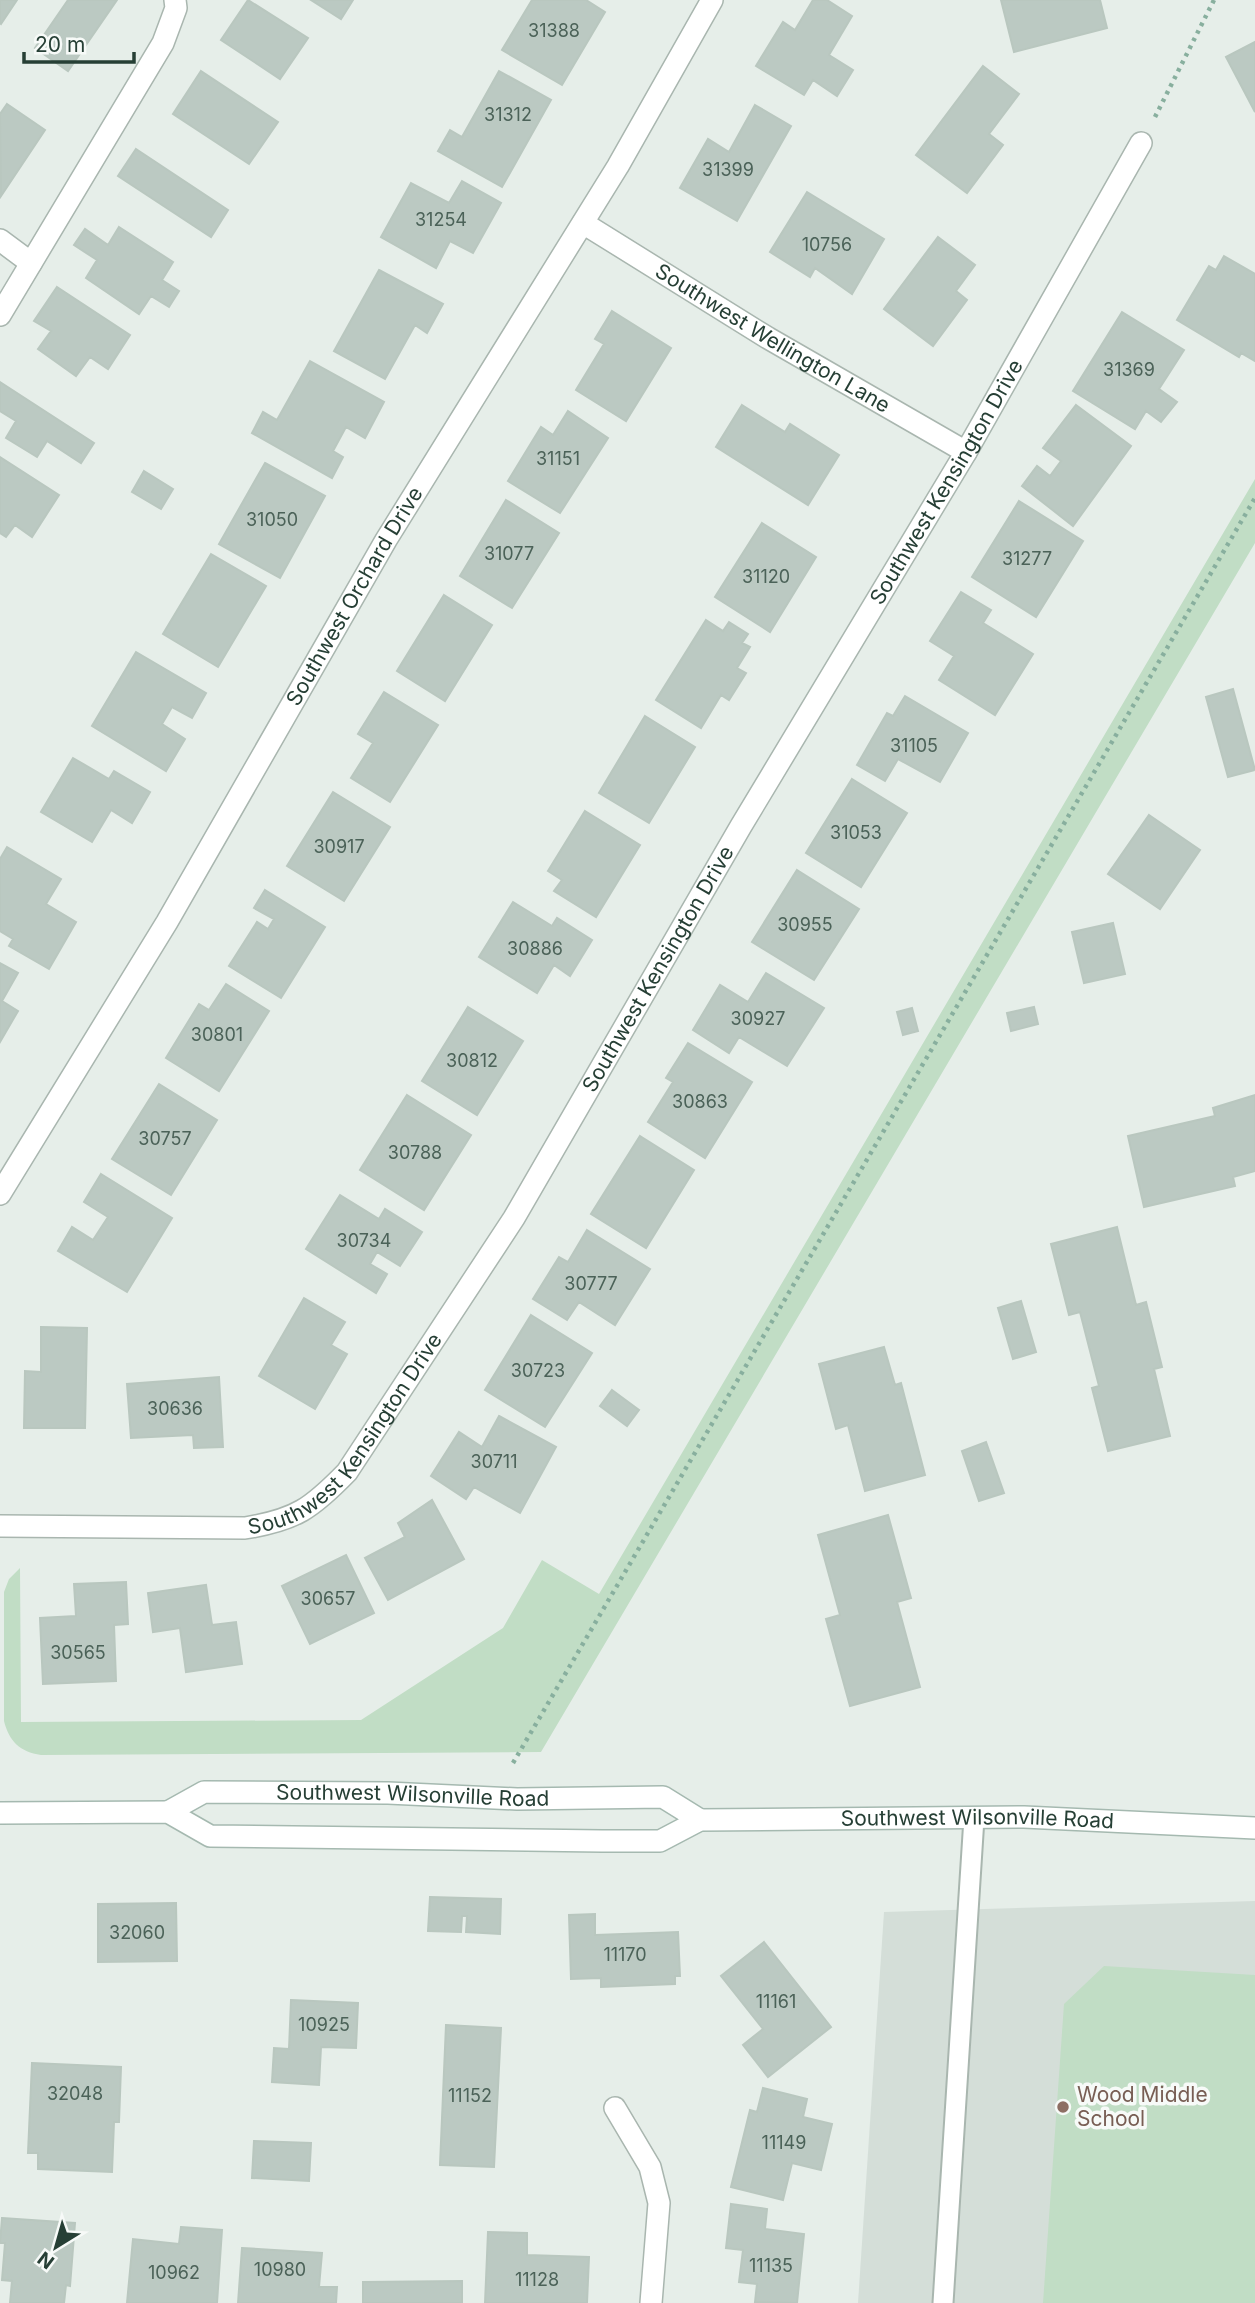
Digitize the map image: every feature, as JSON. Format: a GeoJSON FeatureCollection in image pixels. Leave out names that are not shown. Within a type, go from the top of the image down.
{"type":"FeatureCollection","features":[{"type":"Feature","properties":{"kind":"street"},"geometry":{"type":"LineString","coordinates":[[0,315],[163,43],[176,8],[175,0]]}},
{"type":"Feature","properties":{"kind":"street","name":"Southwest Orchard Drive"},"geometry":{"type":"LineString","coordinates":[[0,1194],[167,922],[386,540],[583,223],[712,0]]}},
{"type":"Feature","properties":{"kind":"street","name":"Southwest Kensington Drive"},"geometry":{"type":"LineString","coordinates":[[0,1526],[245,1528],[282,1522],[318,1501],[347,1472],[514,1217],[741,825],[966,452],[1140,143]]}},
{"type":"Feature","properties":{"kind":"street","name":"Southwest Wellington Lane"},"geometry":{"type":"LineString","coordinates":[[583,223],[768,338],[966,452]]}},
{"type":"Feature","properties":{"kind":"street"},"geometry":{"type":"LineString","coordinates":[[0,240],[31,263]]}},
{"type":"Feature","properties":{"kind":"street","name":"Southwest Wilsonville Road"},"geometry":{"type":"LineString","coordinates":[[0,1813],[168,1812],[204,1792],[388,1793],[517,1799],[663,1797],[700,1820]]}},
{"type":"Feature","properties":{"kind":"street","name":"Southwest Wilsonville Road"},"geometry":{"type":"LineString","coordinates":[[168,1812],[210,1836],[660,1841],[700,1820],[974,1818],[1145,1821],[1255,1828]]}},
{"type":"Feature","properties":{"kind":"street"},"geometry":{"type":"LineString","coordinates":[[615,2108],[650,2167],[659,2203],[651,2303]]}},
{"type":"Feature","properties":{"kind":"lane"},"geometry":{"type":"LineString","coordinates":[[943,2303],[974,1818]]}},
{"type":"Feature","properties":{"kind":"path"},"geometry":{"type":"LineString","coordinates":[[1140,143],[1214,0]]}},
{"type":"Feature","properties":{"kind":"path"},"geometry":{"type":"LineString","coordinates":[[513,1763],[1255,498]]}},
{"type":"Feature","properties":{"kind":"shaded area","name":"Wood Middle School"},"geometry":{"type":"Polygon","coordinates":[[[1255,1901],[1255,2303],[858,2303],[884,1912],[1255,1901]]]}},
{"type":"Feature","properties":{"kind":"green space"},"geometry":{"type":"Polygon","coordinates":[[[1255,479],[1255,543],[541,1752],[41,1755],[16,1744],[4,1721],[4,1592],[9,1579],[20,1568],[21,1722],[361,1720],[503,1628],[542,1560],[599,1594],[1255,479]]]}},
{"type":"Feature","properties":{"kind":"green space"},"geometry":{"type":"Polygon","coordinates":[[[1104,1966],[1255,1975],[1255,2303],[1043,2303],[1064,2004],[1104,1966]]]}},
{"type":"Feature","properties":{"kind":"building"},"geometry":{"type":"Polygon","coordinates":[[[0,0],[17,0],[1,24],[0,23],[0,0]]]}},
{"type":"Feature","properties":{"kind":"building"},"geometry":{"type":"Polygon","coordinates":[[[68,0],[117,0],[68,71],[35,48],[68,0]]]}},
{"type":"Feature","properties":{"kind":"building"},"geometry":{"type":"Polygon","coordinates":[[[248,0],[308,38],[280,79],[221,40],[248,0]]]}},
{"type":"Feature","properties":{"kind":"building"},"geometry":{"type":"Polygon","coordinates":[[[311,0],[353,0],[341,19],[311,0]]]}},
{"type":"Feature","properties":{"kind":"building"},"geometry":{"type":"Polygon","coordinates":[[[532,0],[586,0],[605,12],[562,85],[502,50],[532,0]]]}},
{"type":"Feature","properties":{"kind":"building"},"geometry":{"type":"Polygon","coordinates":[[[813,0],[827,0],[852,16],[829,55],[853,70],[837,96],[813,80],[804,95],[756,66],[783,22],[795,30],[813,0]]]}},
{"type":"Feature","properties":{"kind":"building"},"geometry":{"type":"Polygon","coordinates":[[[1001,0],[1100,0],[1107,28],[1014,52],[1001,0]]]}},
{"type":"Feature","properties":{"kind":"building"},"geometry":{"type":"Polygon","coordinates":[[[1255,42],[1255,112],[1226,57],[1255,42]]]}},
{"type":"Feature","properties":{"kind":"building"},"geometry":{"type":"Polygon","coordinates":[[[983,66],[1019,94],[989,134],[1003,145],[967,193],[916,155],[983,66]]]}},
{"type":"Feature","properties":{"kind":"building"},"geometry":{"type":"Polygon","coordinates":[[[201,71],[278,122],[249,164],[173,114],[201,71]]]}},
{"type":"Feature","properties":{"kind":"building"},"geometry":{"type":"Polygon","coordinates":[[[499,71],[551,100],[502,187],[438,151],[450,130],[462,137],[499,71]]]}},
{"type":"Feature","properties":{"kind":"building"},"geometry":{"type":"Polygon","coordinates":[[[7,104],[45,130],[1,196],[0,114],[7,104]]]}},
{"type":"Feature","properties":{"kind":"building"},"geometry":{"type":"Polygon","coordinates":[[[755,105],[791,126],[737,221],[680,188],[708,139],[729,152],[755,105]]]}},
{"type":"Feature","properties":{"kind":"building"},"geometry":{"type":"Polygon","coordinates":[[[136,149],[228,210],[211,237],[118,176],[136,149]]]}},
{"type":"Feature","properties":{"kind":"building"},"geometry":{"type":"Polygon","coordinates":[[[462,181],[501,203],[473,253],[450,241],[436,268],[381,237],[411,183],[449,203],[462,181]]]}},
{"type":"Feature","properties":{"kind":"building"},"geometry":{"type":"Polygon","coordinates":[[[807,192],[884,239],[852,294],[815,268],[810,277],[770,252],[807,192]]]}},
{"type":"Feature","properties":{"kind":"building"},"geometry":{"type":"Polygon","coordinates":[[[119,227],[173,262],[162,280],[179,291],[169,307],[151,296],[139,314],[86,278],[97,260],[74,245],[85,229],[108,245],[119,227]]]}},
{"type":"Feature","properties":{"kind":"building"},"geometry":{"type":"Polygon","coordinates":[[[938,237],[975,265],[956,291],[967,300],[933,346],[884,309],[938,237]]]}},
{"type":"Feature","properties":{"kind":"building"},"geometry":{"type":"Polygon","coordinates":[[[1224,256],[1255,274],[1255,361],[1241,353],[1239,357],[1177,320],[1209,266],[1216,270],[1224,256]]]}},
{"type":"Feature","properties":{"kind":"building"},"geometry":{"type":"Polygon","coordinates":[[[379,270],[443,304],[427,333],[415,325],[385,379],[334,351],[379,270]]]}},
{"type":"Feature","properties":{"kind":"building"},"geometry":{"type":"Polygon","coordinates":[[[57,287],[130,335],[108,369],[90,357],[76,376],[38,349],[51,331],[34,321],[57,287]]]}},
{"type":"Feature","properties":{"kind":"building"},"geometry":{"type":"Polygon","coordinates":[[[612,311],[671,348],[626,421],[576,390],[604,344],[595,339],[612,311]]]}},
{"type":"Feature","properties":{"kind":"building"},"geometry":{"type":"Polygon","coordinates":[[[1122,312],[1184,350],[1159,389],[1177,402],[1161,422],[1146,411],[1135,429],[1073,391],[1122,312]]]}},
{"type":"Feature","properties":{"kind":"building"},"geometry":{"type":"Polygon","coordinates":[[[310,361],[384,402],[365,438],[346,427],[333,451],[343,457],[332,478],[252,433],[263,412],[277,420],[310,361]]]}},
{"type":"Feature","properties":{"kind":"building"},"geometry":{"type":"Polygon","coordinates":[[[0,382],[94,443],[81,463],[47,441],[37,457],[6,438],[16,421],[0,411],[0,382]]]}},
{"type":"Feature","properties":{"kind":"building"},"geometry":{"type":"Polygon","coordinates":[[[742,405],[785,432],[790,424],[839,455],[808,505],[716,447],[742,405]]]}},
{"type":"Feature","properties":{"kind":"building"},"geometry":{"type":"Polygon","coordinates":[[[1076,405],[1131,446],[1073,526],[1022,486],[1037,466],[1050,476],[1061,461],[1043,448],[1076,405]]]}},
{"type":"Feature","properties":{"kind":"building"},"geometry":{"type":"Polygon","coordinates":[[[568,411],[608,438],[560,513],[508,481],[541,427],[553,435],[568,411]]]}},
{"type":"Feature","properties":{"kind":"building"},"geometry":{"type":"Polygon","coordinates":[[[0,457],[59,495],[32,537],[15,525],[6,537],[0,533],[0,457]]]}},
{"type":"Feature","properties":{"kind":"building"},"geometry":{"type":"Polygon","coordinates":[[[265,463],[325,496],[280,578],[219,544],[265,463]]]}},
{"type":"Feature","properties":{"kind":"building"},"geometry":{"type":"Polygon","coordinates":[[[144,471],[173,489],[161,509],[132,492],[144,471]]]}},
{"type":"Feature","properties":{"kind":"building"},"geometry":{"type":"Polygon","coordinates":[[[506,500],[559,533],[512,608],[460,576],[506,500]]]}},
{"type":"Feature","properties":{"kind":"building"},"geometry":{"type":"Polygon","coordinates":[[[1019,501],[1083,541],[1036,617],[972,577],[1019,501]]]}},
{"type":"Feature","properties":{"kind":"building"},"geometry":{"type":"Polygon","coordinates":[[[762,523],[816,557],[770,632],[715,597],[762,523]]]}},
{"type":"Feature","properties":{"kind":"building"},"geometry":{"type":"Polygon","coordinates":[[[211,554],[266,586],[218,667],[163,634],[211,554]]]}},
{"type":"Feature","properties":{"kind":"building"},"geometry":{"type":"Polygon","coordinates":[[[961,592],[991,610],[983,623],[1033,654],[995,715],[939,680],[954,656],[930,641],[961,592]]]}},
{"type":"Feature","properties":{"kind":"building"},"geometry":{"type":"Polygon","coordinates":[[[444,595],[492,625],[445,701],[397,671],[444,595]]]}},
{"type":"Feature","properties":{"kind":"building"},"geometry":{"type":"Polygon","coordinates":[[[706,620],[723,631],[729,622],[748,634],[742,643],[750,647],[737,668],[746,673],[729,700],[721,695],[701,728],[656,700],[706,620]]]}},
{"type":"Feature","properties":{"kind":"building"},"geometry":{"type":"Polygon","coordinates":[[[136,652],[206,693],[192,718],[172,707],[162,724],[185,739],[166,771],[92,726],[136,652]]]}},
{"type":"Feature","properties":{"kind":"building"},"geometry":{"type":"Polygon","coordinates":[[[1233,689],[1255,770],[1228,777],[1206,697],[1233,689]]]}},
{"type":"Feature","properties":{"kind":"building"},"geometry":{"type":"Polygon","coordinates":[[[384,692],[438,725],[390,802],[351,778],[373,743],[358,734],[384,692]]]}},
{"type":"Feature","properties":{"kind":"building"},"geometry":{"type":"Polygon","coordinates":[[[905,696],[968,733],[940,782],[898,759],[885,781],[857,765],[887,713],[893,716],[905,696]]]}},
{"type":"Feature","properties":{"kind":"building"},"geometry":{"type":"Polygon","coordinates":[[[645,716],[695,747],[649,823],[599,793],[645,716]]]}},
{"type":"Feature","properties":{"kind":"building"},"geometry":{"type":"Polygon","coordinates":[[[73,758],[109,779],[114,771],[150,792],[132,823],[111,810],[92,842],[41,812],[73,758]]]}},
{"type":"Feature","properties":{"kind":"building"},"geometry":{"type":"Polygon","coordinates":[[[852,779],[907,813],[861,887],[806,853],[852,779]]]}},
{"type":"Feature","properties":{"kind":"building"},"geometry":{"type":"Polygon","coordinates":[[[333,792],[390,827],[344,901],[287,866],[333,792]]]}},
{"type":"Feature","properties":{"kind":"building"},"geometry":{"type":"Polygon","coordinates":[[[585,811],[640,845],[596,917],[554,891],[562,880],[548,871],[585,811]]]}},
{"type":"Feature","properties":{"kind":"building"},"geometry":{"type":"Polygon","coordinates":[[[1149,815],[1200,850],[1160,909],[1108,874],[1149,815]]]}},
{"type":"Feature","properties":{"kind":"building"},"geometry":{"type":"Polygon","coordinates":[[[7,847],[61,879],[46,904],[76,922],[49,969],[9,946],[13,939],[0,931],[0,859],[7,847]]]}},
{"type":"Feature","properties":{"kind":"building"},"geometry":{"type":"Polygon","coordinates":[[[797,870],[859,909],[814,980],[752,942],[797,870]]]}},
{"type":"Feature","properties":{"kind":"building"},"geometry":{"type":"Polygon","coordinates":[[[265,890],[325,927],[281,998],[229,966],[257,922],[268,929],[274,919],[254,908],[265,890]]]}},
{"type":"Feature","properties":{"kind":"building"},"geometry":{"type":"Polygon","coordinates":[[[513,902],[552,926],[557,918],[592,940],[570,976],[554,965],[537,993],[479,957],[513,902]]]}},
{"type":"Feature","properties":{"kind":"building"},"geometry":{"type":"Polygon","coordinates":[[[1113,923],[1125,974],[1084,983],[1072,932],[1113,923]]]}},
{"type":"Feature","properties":{"kind":"building"},"geometry":{"type":"Polygon","coordinates":[[[0,963],[18,973],[2,1001],[18,1011],[0,1042],[0,963]]]}},
{"type":"Feature","properties":{"kind":"building"},"geometry":{"type":"Polygon","coordinates":[[[766,973],[824,1008],[787,1066],[739,1037],[729,1053],[693,1030],[720,985],[748,1002],[766,973]]]}},
{"type":"Feature","properties":{"kind":"building"},"geometry":{"type":"Polygon","coordinates":[[[226,984],[269,1011],[219,1091],[166,1058],[199,1004],[209,1010],[226,984]]]}},
{"type":"Feature","properties":{"kind":"building"},"geometry":{"type":"Polygon","coordinates":[[[468,1007],[523,1041],[477,1115],[422,1081],[468,1007]]]}},
{"type":"Feature","properties":{"kind":"building"},"geometry":{"type":"Polygon","coordinates":[[[1034,1007],[1038,1024],[1011,1031],[1007,1013],[1034,1007]]]}},
{"type":"Feature","properties":{"kind":"building"},"geometry":{"type":"Polygon","coordinates":[[[912,1008],[918,1031],[903,1035],[897,1012],[912,1008]]]}},
{"type":"Feature","properties":{"kind":"building"},"geometry":{"type":"Polygon","coordinates":[[[688,1043],[752,1082],[705,1158],[648,1122],[673,1082],[666,1078],[688,1043]]]}},
{"type":"Feature","properties":{"kind":"building"},"geometry":{"type":"Polygon","coordinates":[[[159,1084],[217,1120],[171,1195],[112,1159],[159,1084]]]}},
{"type":"Feature","properties":{"kind":"building"},"geometry":{"type":"Polygon","coordinates":[[[407,1095],[471,1135],[424,1210],[360,1170],[407,1095]]]}},
{"type":"Feature","properties":{"kind":"building"},"geometry":{"type":"Polygon","coordinates":[[[1255,1095],[1255,1171],[1233,1177],[1235,1186],[1144,1207],[1128,1136],[1215,1116],[1213,1108],[1255,1095]]]}},
{"type":"Feature","properties":{"kind":"building"},"geometry":{"type":"Polygon","coordinates":[[[640,1136],[694,1170],[646,1248],[591,1214],[640,1136]]]}},
{"type":"Feature","properties":{"kind":"building"},"geometry":{"type":"Polygon","coordinates":[[[101,1174],[172,1218],[127,1292],[58,1251],[72,1227],[93,1240],[108,1217],[84,1202],[101,1174]]]}},
{"type":"Feature","properties":{"kind":"building"},"geometry":{"type":"Polygon","coordinates":[[[340,1195],[379,1219],[385,1209],[422,1232],[400,1266],[377,1252],[370,1264],[387,1274],[376,1293],[306,1249],[340,1195]]]}},
{"type":"Feature","properties":{"kind":"building"},"geometry":{"type":"Polygon","coordinates":[[[1117,1227],[1136,1305],[1146,1302],[1162,1367],[1154,1369],[1170,1436],[1108,1451],[1092,1388],[1099,1386],[1080,1312],[1069,1315],[1051,1244],[1117,1227]]]}},
{"type":"Feature","properties":{"kind":"building"},"geometry":{"type":"Polygon","coordinates":[[[587,1230],[650,1269],[615,1325],[579,1302],[567,1320],[533,1299],[559,1257],[568,1262],[587,1230]]]}},
{"type":"Feature","properties":{"kind":"building"},"geometry":{"type":"Polygon","coordinates":[[[304,1298],[345,1322],[331,1345],[347,1354],[315,1409],[259,1376],[304,1298]]]}},
{"type":"Feature","properties":{"kind":"building"},"geometry":{"type":"Polygon","coordinates":[[[1021,1301],[1036,1352],[1013,1359],[998,1308],[1021,1301]]]}},
{"type":"Feature","properties":{"kind":"building"},"geometry":{"type":"Polygon","coordinates":[[[531,1315],[592,1353],[545,1427],[485,1390],[531,1315]]]}},
{"type":"Feature","properties":{"kind":"building"},"geometry":{"type":"Polygon","coordinates":[[[41,1327],[87,1328],[85,1428],[24,1428],[25,1371],[41,1372],[41,1327]]]}},
{"type":"Feature","properties":{"kind":"building"},"geometry":{"type":"Polygon","coordinates":[[[884,1347],[895,1385],[901,1383],[925,1475],[865,1491],[848,1425],[836,1429],[819,1364],[884,1347]]]}},
{"type":"Feature","properties":{"kind":"building"},"geometry":{"type":"Polygon","coordinates":[[[219,1377],[223,1447],[194,1448],[193,1435],[131,1438],[127,1384],[219,1377]]]}},
{"type":"Feature","properties":{"kind":"building"},"geometry":{"type":"Polygon","coordinates":[[[612,1390],[639,1410],[627,1426],[600,1406],[612,1390]]]}},
{"type":"Feature","properties":{"kind":"building"},"geometry":{"type":"Polygon","coordinates":[[[499,1416],[556,1447],[520,1513],[474,1487],[466,1499],[431,1476],[459,1432],[482,1447],[499,1416]]]}},
{"type":"Feature","properties":{"kind":"building"},"geometry":{"type":"Polygon","coordinates":[[[986,1442],[1004,1493],[979,1501],[962,1451],[986,1442]]]}},
{"type":"Feature","properties":{"kind":"building"},"geometry":{"type":"Polygon","coordinates":[[[432,1500],[464,1559],[388,1600],[365,1558],[405,1537],[398,1523],[432,1500]]]}},
{"type":"Feature","properties":{"kind":"building"},"geometry":{"type":"Polygon","coordinates":[[[888,1515],[911,1598],[897,1602],[920,1687],[850,1706],[826,1619],[840,1615],[818,1535],[888,1515]]]}},
{"type":"Feature","properties":{"kind":"building"},"geometry":{"type":"Polygon","coordinates":[[[346,1555],[374,1613],[310,1644],[282,1586],[346,1555]]]}},
{"type":"Feature","properties":{"kind":"building"},"geometry":{"type":"Polygon","coordinates":[[[126,1582],[128,1624],[114,1625],[116,1681],[43,1684],[40,1618],[76,1616],[74,1584],[126,1582]]]}},
{"type":"Feature","properties":{"kind":"building"},"geometry":{"type":"Polygon","coordinates":[[[206,1585],[212,1625],[236,1622],[242,1664],[186,1672],[180,1628],[153,1632],[148,1593],[206,1585]]]}},
{"type":"Feature","properties":{"kind":"building"},"geometry":{"type":"Polygon","coordinates":[[[430,1897],[501,1899],[500,1934],[466,1932],[467,1916],[462,1916],[461,1932],[428,1931],[430,1897]]]}},
{"type":"Feature","properties":{"kind":"building"},"geometry":{"type":"Polygon","coordinates":[[[176,1903],[177,1961],[98,1962],[98,1904],[176,1903]]]}},
{"type":"Feature","properties":{"kind":"building"},"geometry":{"type":"Polygon","coordinates":[[[595,1914],[595,1935],[678,1932],[680,1976],[675,1976],[675,1984],[601,1987],[601,1978],[571,1979],[569,1915],[595,1914]]]}},
{"type":"Feature","properties":{"kind":"building"},"geometry":{"type":"Polygon","coordinates":[[[764,1942],[831,2027],[768,2077],[743,2045],[763,2029],[721,1976],[764,1942]]]}},
{"type":"Feature","properties":{"kind":"building"},"geometry":{"type":"Polygon","coordinates":[[[291,2000],[358,2003],[356,2048],[321,2047],[319,2085],[272,2082],[274,2048],[289,2049],[291,2000]]]}},
{"type":"Feature","properties":{"kind":"building"},"geometry":{"type":"Polygon","coordinates":[[[446,2025],[501,2028],[494,2167],[440,2165],[446,2025]]]}},
{"type":"Feature","properties":{"kind":"building"},"geometry":{"type":"Polygon","coordinates":[[[32,2063],[121,2067],[119,2122],[114,2122],[112,2172],[38,2169],[38,2153],[28,2153],[32,2063]]]}},
{"type":"Feature","properties":{"kind":"building"},"geometry":{"type":"Polygon","coordinates":[[[763,2088],[807,2099],[803,2117],[832,2124],[821,2170],[792,2163],[783,2200],[731,2187],[750,2110],[757,2112],[763,2088]]]}},
{"type":"Feature","properties":{"kind":"building"},"geometry":{"type":"Polygon","coordinates":[[[254,2141],[311,2143],[309,2181],[252,2178],[254,2141]]]}},
{"type":"Feature","properties":{"kind":"building"},"geometry":{"type":"Polygon","coordinates":[[[731,2204],[767,2209],[765,2229],[804,2234],[797,2303],[755,2302],[757,2284],[739,2282],[743,2250],[726,2248],[731,2204]]]}},
{"type":"Feature","properties":{"kind":"building"},"geometry":{"type":"Polygon","coordinates":[[[2,2218],[75,2223],[70,2286],[66,2285],[64,2303],[10,2303],[12,2281],[2,2280],[5,2243],[0,2243],[2,2218]]]}},
{"type":"Feature","properties":{"kind":"building"},"geometry":{"type":"Polygon","coordinates":[[[181,2227],[222,2230],[217,2303],[127,2303],[133,2239],[179,2244],[181,2227]]]}},
{"type":"Feature","properties":{"kind":"building"},"geometry":{"type":"Polygon","coordinates":[[[488,2232],[527,2233],[527,2255],[589,2257],[587,2303],[485,2303],[488,2232]]]}},
{"type":"Feature","properties":{"kind":"building"},"geometry":{"type":"Polygon","coordinates":[[[242,2248],[322,2253],[319,2287],[337,2287],[336,2303],[238,2303],[242,2248]]]}},
{"type":"Feature","properties":{"kind":"building"},"geometry":{"type":"Polygon","coordinates":[[[462,2281],[462,2303],[363,2303],[363,2282],[462,2281]]]}},
{"type":"Feature","properties":{"kind":"place","name":"Wood Middle School"},"geometry":{"type":"Point","coordinates":[1063,2107]}}]}
